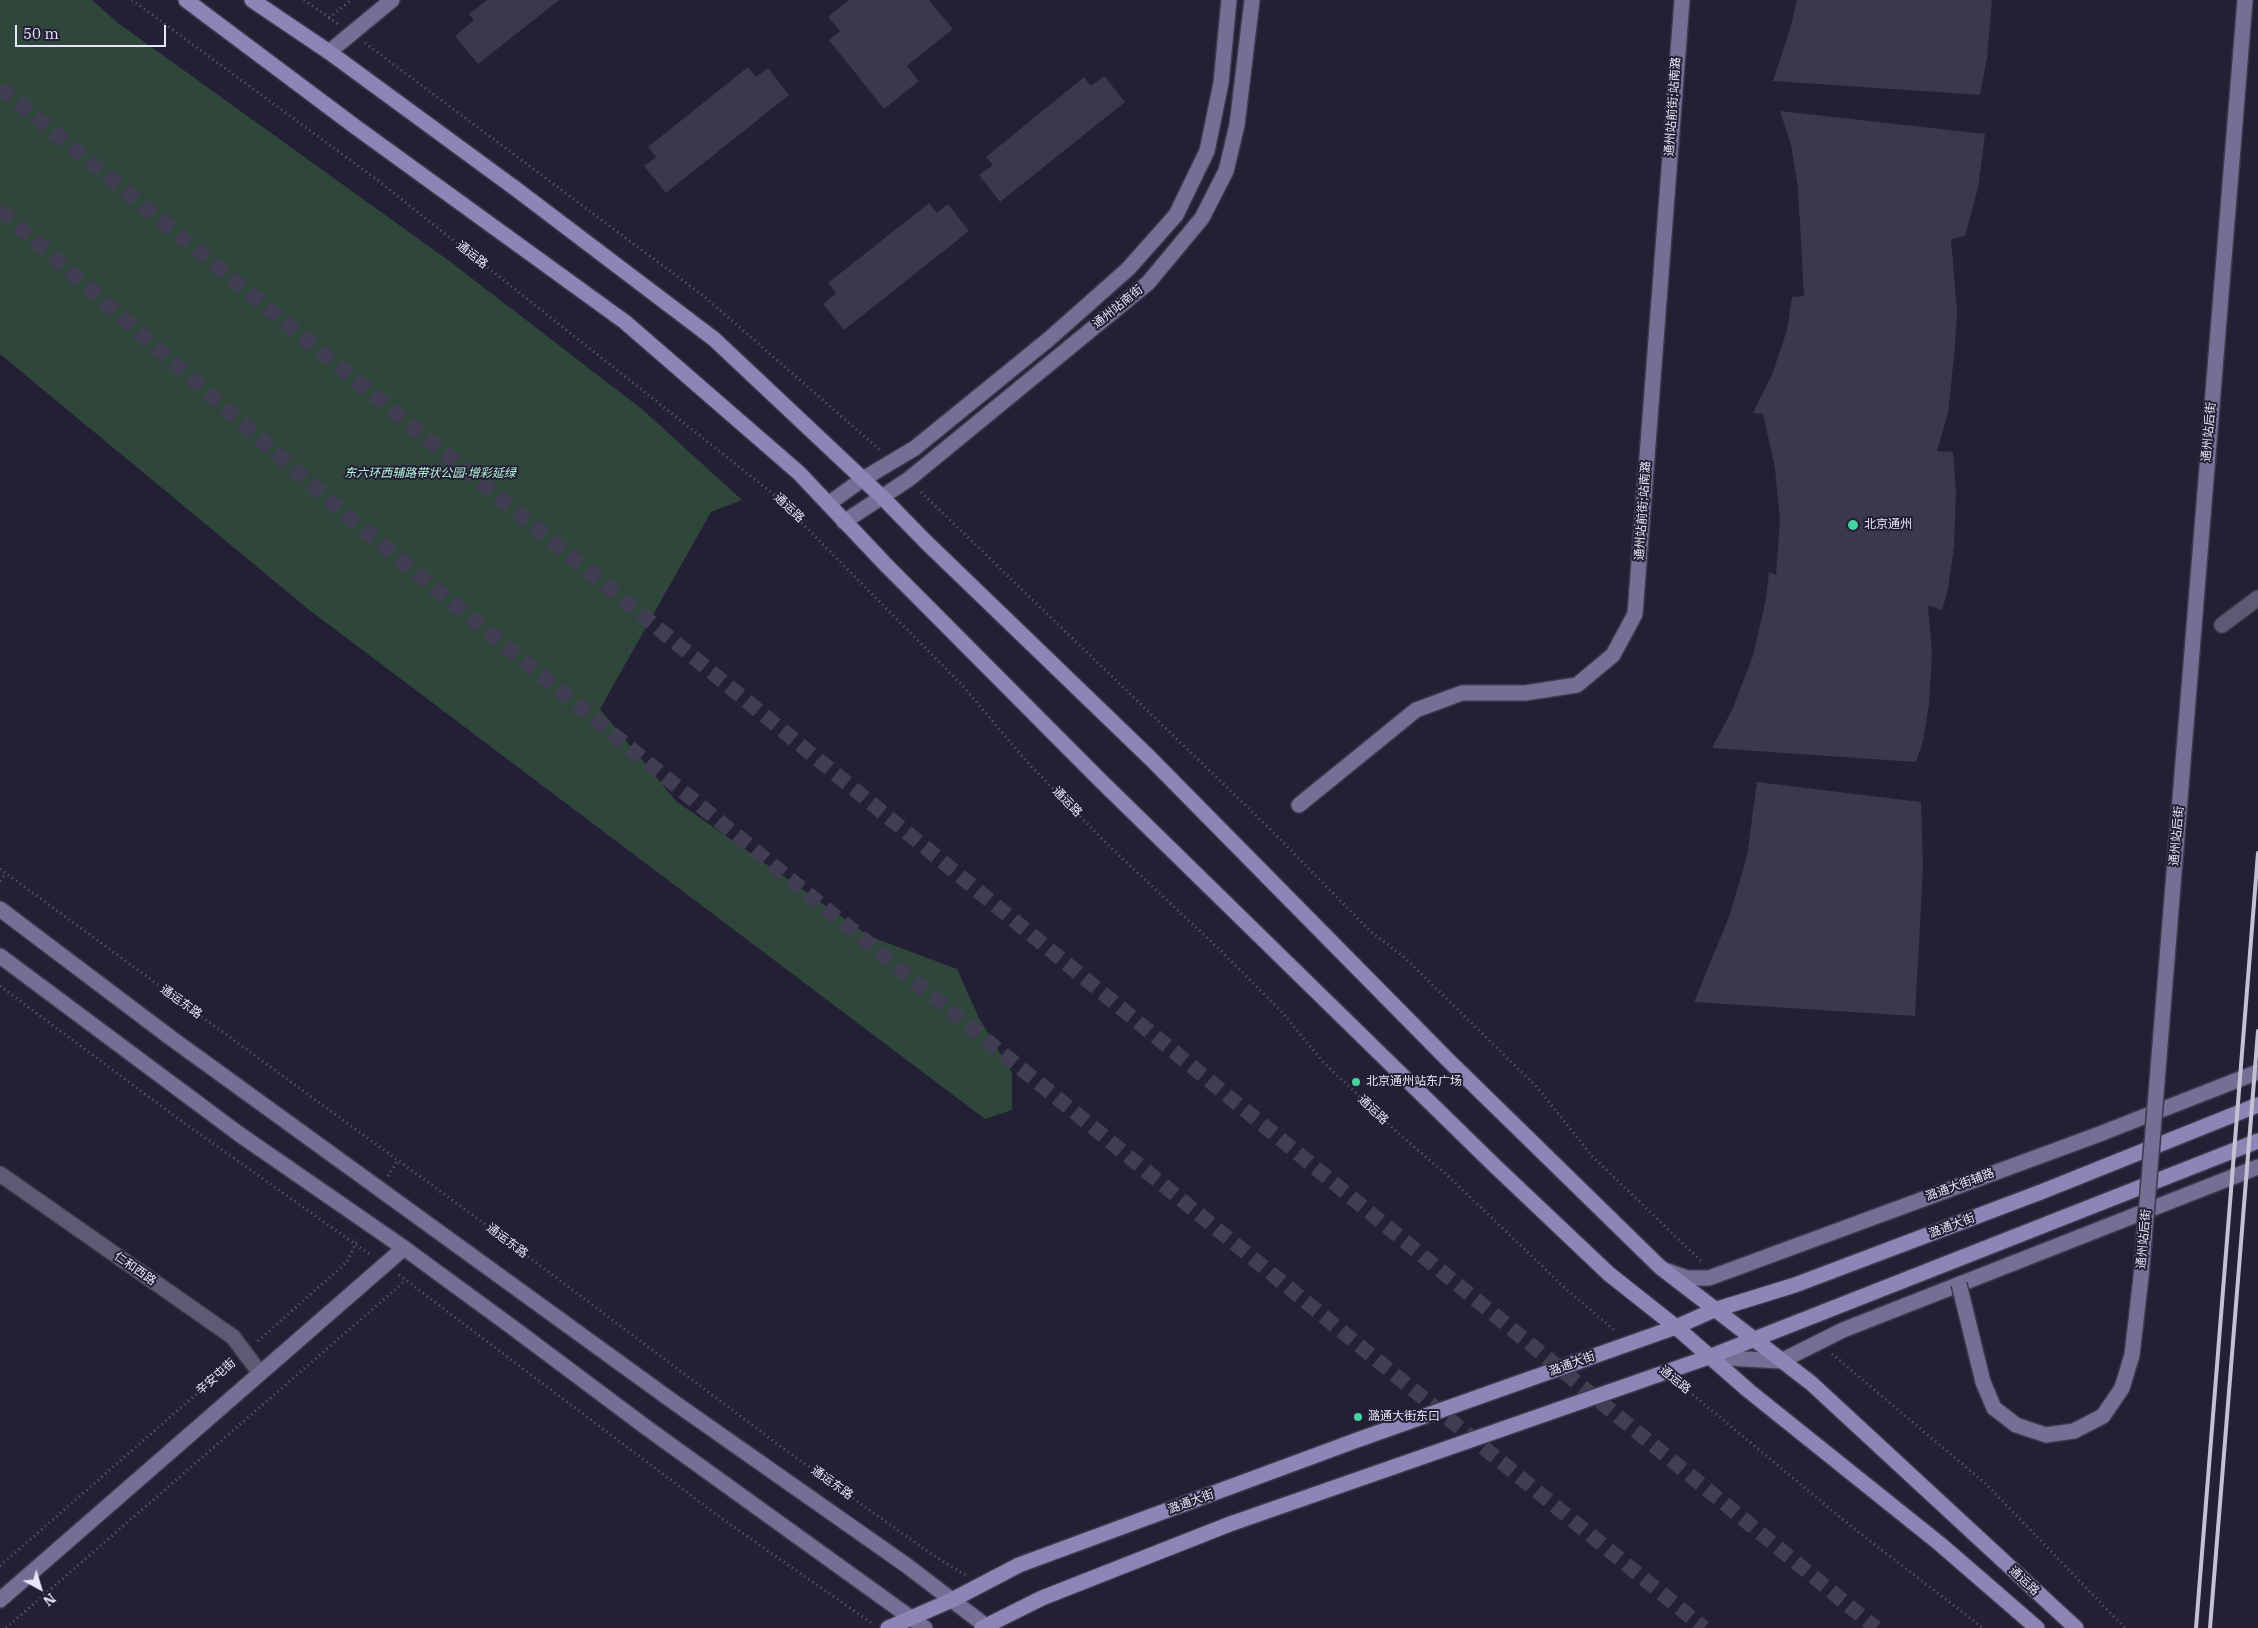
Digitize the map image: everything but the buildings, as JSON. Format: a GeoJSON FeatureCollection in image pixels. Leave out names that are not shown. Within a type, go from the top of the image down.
{"type":"FeatureCollection","features":[{"type":"Feature","properties":{"kind":"main road"},"geometry":{"type":"LineString","coordinates":[[186,0],[357,128],[625,322],[800,472],[844,522],[1099,778],[1488,1160],[1609,1274],[1676,1327],[1748,1391],[1940,1544],[2037,1628]]}},
{"type":"Feature","properties":{"kind":"main road","name":"通运路"},"geometry":{"type":"LineString","coordinates":[[252,0],[328,52],[516,189],[714,340],[884,498],[926,542],[1150,758],[1447,1059],[1660,1267],[1811,1383],[2076,1628]]}},
{"type":"Feature","properties":{"kind":"main road","name":"潞通大街"},"geometry":{"type":"LineString","coordinates":[[888,1628],[952,1600],[1019,1565],[1360,1439],[1676,1327],[1714,1310],[1795,1285],[2023,1199],[2258,1105]]}},
{"type":"Feature","properties":{"kind":"main road"},"geometry":{"type":"LineString","coordinates":[[984,1627],[1042,1598],[1230,1524],[1709,1357],[2258,1141]]}},
{"type":"Feature","properties":{"kind":"street"},"geometry":{"type":"LineString","coordinates":[[328,52],[392,0]]}},
{"type":"Feature","properties":{"kind":"street","name":"通州站南街"},"geometry":{"type":"LineString","coordinates":[[828,504],[863,479],[915,448],[1049,339],[1128,269],[1176,215],[1207,151],[1221,83],[1229,0]]}},
{"type":"Feature","properties":{"kind":"street","name":"通州站南街"},"geometry":{"type":"LineString","coordinates":[[844,522],[884,498],[909,479],[1148,283],[1202,218],[1226,171],[1237,126],[1252,0]]}},
{"type":"Feature","properties":{"kind":"street","name":"通州站前街;站南潞"},"geometry":{"type":"LineString","coordinates":[[1299,805],[1416,710],[1462,693],[1525,693],[1577,685],[1613,656],[1635,614],[1682,0]]}},
{"type":"Feature","properties":{"kind":"street","name":"通州站后街"},"geometry":{"type":"LineString","coordinates":[[1959,1284],[1983,1382],[1994,1408],[2016,1425],[2046,1435],[2074,1431],[2103,1416],[2122,1388],[2132,1355],[2141,1277],[2245,0]]}},
{"type":"Feature","properties":{"kind":"street"},"geometry":{"type":"LineString","coordinates":[[2222,625],[2258,598]]}},
{"type":"Feature","properties":{"kind":"street","name":"通运东路"},"geometry":{"type":"LineString","coordinates":[[0,909],[171,1038],[381,1188],[667,1397],[906,1565],[984,1627]]}},
{"type":"Feature","properties":{"kind":"street"},"geometry":{"type":"LineString","coordinates":[[0,956],[239,1134],[404,1248],[647,1428],[925,1628]]}},
{"type":"Feature","properties":{"kind":"street","name":"潞通大街辅路"},"geometry":{"type":"LineString","coordinates":[[1660,1267],[1687,1278],[1709,1278],[2097,1135],[2258,1072]]}},
{"type":"Feature","properties":{"kind":"street"},"geometry":{"type":"LineString","coordinates":[[1709,1357],[1781,1361],[1843,1330],[2258,1167]]}},
{"type":"Feature","properties":{"kind":"street","name":"仁和西路"},"geometry":{"type":"LineString","coordinates":[[0,1174],[233,1338],[260,1373]]}},
{"type":"Feature","properties":{"kind":"street"},"geometry":{"type":"LineString","coordinates":[[0,1600],[404,1248]]}},
{"type":"Feature","properties":{"kind":"path","name":"通运路"},"geometry":{"type":"LineString","coordinates":[[132,0],[376,179],[772,492],[964,687],[1026,761],[1109,846],[1216,946],[1282,1012],[1324,1063],[1397,1132],[1449,1177],[1566,1289],[1630,1343]]}},
{"type":"Feature","properties":{"kind":"path"},"geometry":{"type":"LineString","coordinates":[[304,0],[706,298],[860,431],[891,462]]}},
{"type":"Feature","properties":{"kind":"path"},"geometry":{"type":"LineString","coordinates":[[329,18],[352,0]]}},
{"type":"Feature","properties":{"kind":"path"},"geometry":{"type":"LineString","coordinates":[[909,479],[1271,830],[1369,930],[1404,956],[1537,1087],[1592,1156],[1716,1275]]}},
{"type":"Feature","properties":{"kind":"path","name":"通运东路"},"geometry":{"type":"LineString","coordinates":[[0,869],[397,1162],[485,1224],[776,1443],[927,1551],[980,1585]]}},
{"type":"Feature","properties":{"kind":"path"},"geometry":{"type":"LineString","coordinates":[[0,881],[6,874]]}},
{"type":"Feature","properties":{"kind":"path"},"geometry":{"type":"LineString","coordinates":[[0,986],[173,1115],[406,1280],[721,1518],[878,1628]]}},
{"type":"Feature","properties":{"kind":"path"},"geometry":{"type":"LineString","coordinates":[[381,1188],[397,1162]]}},
{"type":"Feature","properties":{"kind":"path","name":"辛安屯街"},"geometry":{"type":"LineString","coordinates":[[0,1566],[347,1262],[364,1221]]}},
{"type":"Feature","properties":{"kind":"path"},"geometry":{"type":"LineString","coordinates":[[6,1628],[406,1280]]}},
{"type":"Feature","properties":{"kind":"path"},"geometry":{"type":"LineString","coordinates":[[1818,1342],[1986,1484],[2125,1628]]}},
{"type":"Feature","properties":{"kind":"path","name":"通运路"},"geometry":{"type":"LineString","coordinates":[[1664,1372],[1852,1527],[1983,1628]]}},
{"type":"Feature","properties":{"kind":"green space","name":"东六环西辅路带状公园·增彩延绿"},"geometry":{"type":"Polygon","coordinates":[[[0,0],[92,0],[118,23],[452,263],[643,410],[742,500],[711,512],[600,709],[676,801],[869,936],[957,969],[979,1018],[1012,1073],[1012,1110],[985,1119],[308,609],[0,354],[0,0]]]}},
{"type":"Feature","properties":{"kind":"tunnel"},"geometry":{"type":"LineString","coordinates":[[0,88],[1876,1628]]}},
{"type":"Feature","properties":{"kind":"tunnel"},"geometry":{"type":"LineString","coordinates":[[0,210],[359,526],[1704,1628]]}},
{"type":"Feature","properties":{"kind":"railway"},"geometry":{"type":"LineString","coordinates":[[2196,1628],[2258,853]]}},
{"type":"Feature","properties":{"kind":"railway"},"geometry":{"type":"LineString","coordinates":[[2210,1628],[2258,1031]]}},
{"type":"Feature","properties":{"kind":"place","name":"北京通州"},"geometry":{"type":"Point","coordinates":[1853,525]}},
{"type":"Feature","properties":{"kind":"place","name":"北京通州站东广场"},"geometry":{"type":"Point","coordinates":[1356,1082]}},
{"type":"Feature","properties":{"kind":"place","name":"潞通大街东口"},"geometry":{"type":"Point","coordinates":[1358,1417]}}]}
